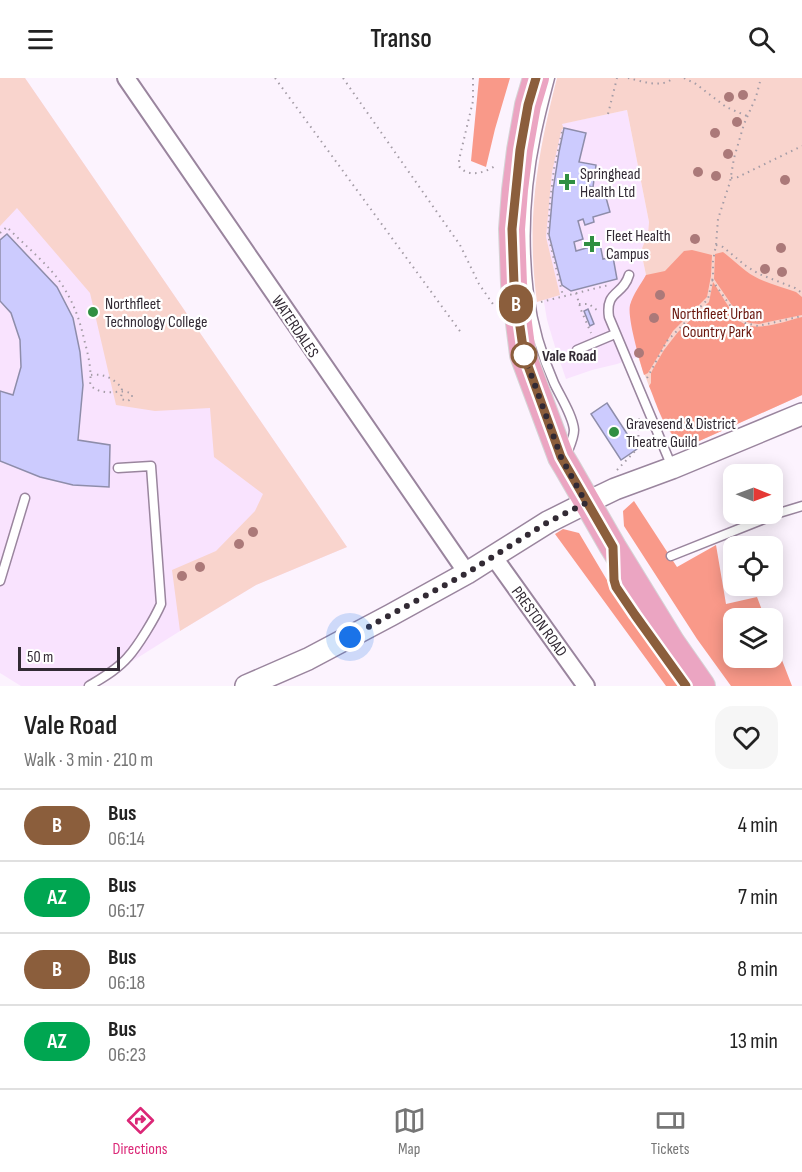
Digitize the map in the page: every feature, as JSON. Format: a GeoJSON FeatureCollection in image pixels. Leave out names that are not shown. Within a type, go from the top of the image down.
{"type":"FeatureCollection","features":[{"type":"Feature","properties":{"kind":"main road"},"geometry":{"type":"LineString","coordinates":[[536,78],[528,105],[520,150],[512,229],[514,284],[524,355],[564,462],[586,503],[672,643],[702,686]]}},
{"type":"Feature","properties":{"kind":"street","name":"WATERDALES"},"geometry":{"type":"LineString","coordinates":[[126,78],[467,573]]}},
{"type":"Feature","properties":{"kind":"street"},"geometry":{"type":"LineString","coordinates":[[246,686],[308,659],[391,615],[467,573],[548,522],[586,503],[615,489],[802,414]]}},
{"type":"Feature","properties":{"kind":"street","name":"PRESTON ROAD"},"geometry":{"type":"LineString","coordinates":[[494,556],[583,685]]}},
{"type":"Feature","properties":{"kind":"lane"},"geometry":{"type":"LineString","coordinates":[[550,78],[531,162],[526,250],[529,298],[538,339],[553,382],[573,426],[573,438],[564,462]]}},
{"type":"Feature","properties":{"kind":"lane"},"geometry":{"type":"LineString","coordinates":[[629,275],[625,285],[613,296],[608,305],[609,317],[672,468]]}},
{"type":"Feature","properties":{"kind":"lane"},"geometry":{"type":"LineString","coordinates":[[577,350],[615,334]]}},
{"type":"Feature","properties":{"kind":"lane"},"geometry":{"type":"LineString","coordinates":[[89,686],[128,657],[157,614],[161,604],[151,466],[118,468]]}},
{"type":"Feature","properties":{"kind":"lane"},"geometry":{"type":"LineString","coordinates":[[0,581],[25,498]]}},
{"type":"Feature","properties":{"kind":"lane"},"geometry":{"type":"LineString","coordinates":[[671,556],[802,506]]}},
{"type":"Feature","properties":{"kind":"lane"},"geometry":{"type":"LineString","coordinates":[[613,547],[616,587],[686,686]]}},
{"type":"Feature","properties":{"kind":"path"},"geometry":{"type":"LineString","coordinates":[[275,78],[462,334]]}},
{"type":"Feature","properties":{"kind":"path"},"geometry":{"type":"LineString","coordinates":[[343,78],[454,237],[479,284],[495,307]]}},
{"type":"Feature","properties":{"kind":"path"},"geometry":{"type":"LineString","coordinates":[[473,78],[473,101],[459,166],[464,172],[474,173],[489,170],[496,165]]}},
{"type":"Feature","properties":{"kind":"path"},"geometry":{"type":"LineString","coordinates":[[608,114],[617,78]]}},
{"type":"Feature","properties":{"kind":"path"},"geometry":{"type":"LineString","coordinates":[[628,78],[661,84],[673,78]]}},
{"type":"Feature","properties":{"kind":"path"},"geometry":{"type":"LineString","coordinates":[[684,78],[696,84],[726,107],[747,116]]}},
{"type":"Feature","properties":{"kind":"path"},"geometry":{"type":"LineString","coordinates":[[641,372],[645,382],[667,341],[708,299],[718,219],[731,178],[734,158],[761,78]]}},
{"type":"Feature","properties":{"kind":"path"},"geometry":{"type":"LineString","coordinates":[[562,132],[554,169],[548,235],[563,296]]}},
{"type":"Feature","properties":{"kind":"path"},"geometry":{"type":"LineString","coordinates":[[731,178],[738,177],[802,146]]}},
{"type":"Feature","properties":{"kind":"path"},"geometry":{"type":"LineString","coordinates":[[0,233],[7,227],[48,267],[63,286],[78,314],[91,375],[90,385],[100,391],[122,392],[117,382],[106,376],[91,375]]}},
{"type":"Feature","properties":{"kind":"path"},"geometry":{"type":"LineString","coordinates":[[716,245],[723,247],[759,274],[802,293]]}},
{"type":"Feature","properties":{"kind":"path"},"geometry":{"type":"LineString","coordinates":[[712,280],[739,318],[747,324],[761,325],[802,316]]}},
{"type":"Feature","properties":{"kind":"path"},"geometry":{"type":"LineString","coordinates":[[536,303],[619,283],[625,285]]}},
{"type":"Feature","properties":{"kind":"path"},"geometry":{"type":"LineString","coordinates":[[576,293],[584,319],[595,342]]}},
{"type":"Feature","properties":{"kind":"path"},"geometry":{"type":"LineString","coordinates":[[83,381],[90,380]]}},
{"type":"Feature","properties":{"kind":"path"},"geometry":{"type":"LineString","coordinates":[[617,470],[638,448],[640,393]]}},
{"type":"Feature","properties":{"kind":"shaded area","name":"Northfleet Technology College"},"geometry":{"type":"Polygon","coordinates":[[[0,78],[25,78],[347,547],[256,585],[93,686],[21,686],[0,673],[0,78]]]}},
{"type":"Feature","properties":{"kind":"shaded area","name":"Fleet Health Campus"},"geometry":{"type":"Polygon","coordinates":[[[627,110],[649,222],[648,233],[641,251],[646,275],[630,308],[638,357],[566,379],[547,320],[540,259],[556,125],[627,110]]]}},
{"type":"Feature","properties":{"kind":"green space"},"geometry":{"type":"Polygon","coordinates":[[[0,78],[25,78],[347,547],[256,585],[180,631],[172,570],[216,551],[255,511],[263,494],[214,457],[210,408],[155,411],[116,405],[90,293],[17,208],[0,226],[0,78]]]}},
{"type":"Feature","properties":{"kind":"green space"},"geometry":{"type":"Polygon","coordinates":[[[479,78],[510,78],[486,167],[471,161],[479,78]]]}},
{"type":"Feature","properties":{"kind":"green space","name":"Northfleet Urban Country Park"},"geometry":{"type":"Polygon","coordinates":[[[557,78],[802,78],[802,395],[697,442],[686,443],[678,440],[649,386],[639,360],[630,308],[646,275],[641,251],[648,233],[649,222],[627,110],[562,124],[564,129],[561,132],[552,172],[546,237],[560,295],[537,302],[533,244],[535,189],[557,78]]]}},
{"type":"Feature","properties":{"kind":"green space"},"geometry":{"type":"Polygon","coordinates":[[[692,250],[712,255],[707,297],[673,331],[648,373],[644,375],[630,319],[631,301],[646,275],[665,271],[684,251],[692,250]]]}},
{"type":"Feature","properties":{"kind":"green space"},"geometry":{"type":"Polygon","coordinates":[[[723,252],[752,275],[796,292],[802,297],[802,315],[759,324],[742,320],[714,279],[715,254],[723,252]]]}},
{"type":"Feature","properties":{"kind":"green space"},"geometry":{"type":"Polygon","coordinates":[[[713,282],[734,315],[747,325],[771,325],[802,317],[802,395],[697,442],[683,442],[671,433],[662,418],[649,386],[651,373],[678,332],[709,302],[713,282]]]}},
{"type":"Feature","properties":{"kind":"green space"},"geometry":{"type":"Polygon","coordinates":[[[634,501],[677,567],[716,545],[726,604],[757,597],[761,608],[723,608],[723,668],[783,668],[783,663],[792,686],[731,686],[697,639],[624,526],[623,511],[634,501]]]}},
{"type":"Feature","properties":{"kind":"green space"},"geometry":{"type":"Polygon","coordinates":[[[563,529],[579,533],[620,602],[682,686],[666,686],[555,534],[563,529]]]}},
{"type":"Feature","properties":{"kind":"building"},"geometry":{"type":"Polygon","coordinates":[[[564,128],[586,133],[579,162],[596,165],[593,187],[583,185],[586,198],[605,194],[610,212],[593,217],[594,222],[585,225],[583,219],[578,221],[583,239],[574,242],[576,251],[600,244],[603,259],[613,257],[617,279],[571,291],[562,285],[549,235],[553,190],[564,128]]]}},
{"type":"Feature","properties":{"kind":"building"},"geometry":{"type":"Polygon","coordinates":[[[7,234],[57,287],[73,318],[80,352],[83,385],[78,440],[110,445],[109,487],[73,485],[40,477],[0,461],[0,391],[13,395],[21,367],[20,340],[11,313],[0,301],[0,240],[7,234]]]}},
{"type":"Feature","properties":{"kind":"building"},"geometry":{"type":"Polygon","coordinates":[[[588,309],[594,324],[590,326],[584,311],[588,309]]]}},
{"type":"Feature","properties":{"kind":"building","name":"Gravesend & District Theatre Guild"},"geometry":{"type":"Polygon","coordinates":[[[607,403],[637,449],[621,460],[591,414],[607,403]]]}},
{"type":"Feature","properties":{"kind":"bus line","name":"B"},"geometry":{"type":"LineString","coordinates":[[536,78],[528,105],[520,150],[512,229],[514,284],[524,355],[561,457],[613,547],[616,587],[686,686]]}},
{"type":"Feature","properties":{"kind":"place","name":"Springhead Health Ltd"},"geometry":{"type":"Point","coordinates":[567,182]}},
{"type":"Feature","properties":{"kind":"place","name":"Fleet Health Campus"},"geometry":{"type":"Point","coordinates":[592,244]}},
{"type":"Feature","properties":{"kind":"place","name":"Northfleet Technology College"},"geometry":{"type":"Point","coordinates":[93,312]}},
{"type":"Feature","properties":{"kind":"place","name":"Vale Road"},"geometry":{"type":"Point","coordinates":[524,355]}},
{"type":"Feature","properties":{"kind":"place","name":"Gravesend & District Theatre Guild"},"geometry":{"type":"Point","coordinates":[614,432]}},
{"type":"Feature","properties":{"kind":"route"},"geometry":{"type":"LineString","coordinates":[[350,637],[467,573],[548,522],[586,503],[561,457],[524,355]]}}]}
